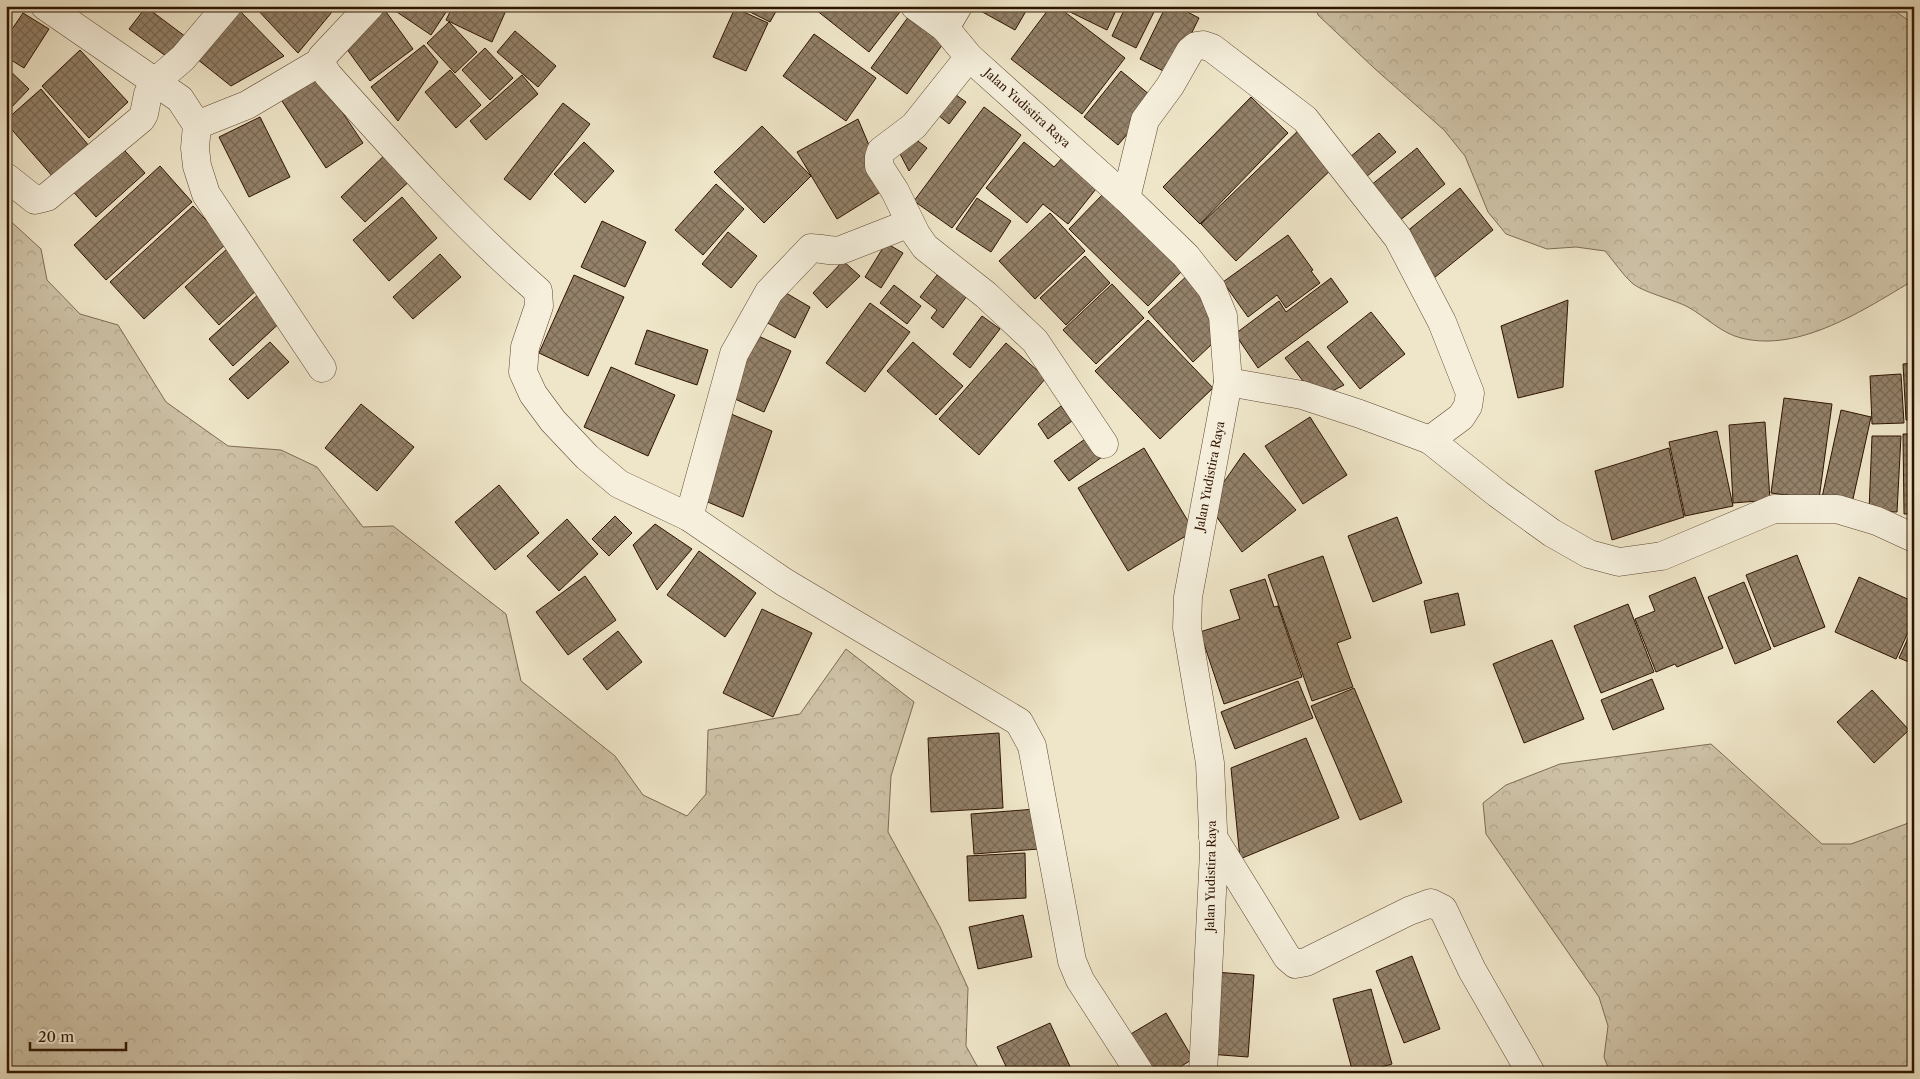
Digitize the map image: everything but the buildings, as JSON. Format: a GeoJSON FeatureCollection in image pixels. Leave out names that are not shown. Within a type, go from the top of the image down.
{"type":"FeatureCollection","features":[{"type":"Feature","properties":{"kind":"street"},"geometry":{"type":"LineString","coordinates":[[45,6],[180,99],[197,125],[195,148],[197,166],[206,194],[322,368]]}},
{"type":"Feature","properties":{"kind":"street"},"geometry":{"type":"LineString","coordinates":[[6,177],[35,200],[47,197],[141,119],[144,114],[148,94],[155,82],[184,58],[227,6]]}},
{"type":"Feature","properties":{"kind":"street"},"geometry":{"type":"LineString","coordinates":[[197,125],[247,105],[320,62],[322,57],[370,6]]}},
{"type":"Feature","properties":{"kind":"street","name":"Jalan Yudistira Raya"},"geometry":{"type":"LineString","coordinates":[[915,6],[951,17],[970,56],[1126,198],[1186,256],[1212,288],[1223,316],[1228,382],[1187,605],[1186,628],[1210,763],[1213,837],[1204,1073]]}},
{"type":"Feature","properties":{"kind":"street"},"geometry":{"type":"LineString","coordinates":[[1126,198],[1145,120],[1170,86],[1190,51],[1196,46],[1203,45],[1212,48],[1305,119],[1398,238],[1442,322],[1466,381],[1470,393],[1468,406],[1461,417],[1430,440]]}},
{"type":"Feature","properties":{"kind":"street"},"geometry":{"type":"LineString","coordinates":[[970,56],[914,126],[881,151],[879,157],[880,166],[925,247],[986,296],[1035,341],[1104,444]]}},
{"type":"Feature","properties":{"kind":"street"},"geometry":{"type":"LineString","coordinates":[[320,62],[328,76],[408,166],[505,262],[538,291],[538,306],[525,346],[522,372],[533,394],[554,421],[587,456],[619,484],[689,518],[784,582],[1019,722],[1032,746],[1072,961],[1080,980],[1140,1073]]}},
{"type":"Feature","properties":{"kind":"street"},"geometry":{"type":"LineString","coordinates":[[689,518],[734,354],[769,292],[812,248],[821,248],[832,252],[841,250],[910,223]]}},
{"type":"Feature","properties":{"kind":"street"},"geometry":{"type":"LineString","coordinates":[[1228,382],[1302,395],[1430,440],[1498,494],[1552,533],[1589,554],[1619,562],[1662,556],[1774,510],[1837,509],[1877,521],[1914,538]]}},
{"type":"Feature","properties":{"kind":"street"},"geometry":{"type":"LineString","coordinates":[[1213,837],[1287,957],[1295,964],[1306,962],[1409,911],[1431,903],[1443,909],[1472,970],[1531,1073]]}},
{"type":"Feature","properties":{"kind":"green space"},"geometry":{"type":"Polygon","coordinates":[[[1315,6],[1887,6],[1914,24],[1914,280],[1831,326],[1809,334],[1763,341],[1734,336],[1720,329],[1688,307],[1637,286],[1625,276],[1605,251],[1576,247],[1547,249],[1506,234],[1488,212],[1465,156],[1444,130],[1318,15],[1315,6]]]}},
{"type":"Feature","properties":{"kind":"green space"},"geometry":{"type":"Polygon","coordinates":[[[6,217],[41,249],[47,280],[80,314],[118,325],[166,402],[228,446],[281,450],[317,467],[363,527],[393,526],[506,614],[521,681],[615,756],[643,795],[687,816],[706,794],[708,730],[800,714],[846,649],[914,702],[891,776],[888,832],[940,927],[968,988],[966,1046],[981,1073],[6,1073],[6,217]]]}},
{"type":"Feature","properties":{"kind":"green space"},"geometry":{"type":"Polygon","coordinates":[[[1711,744],[1822,844],[1851,844],[1914,821],[1914,1073],[1610,1073],[1604,1057],[1608,1026],[1599,997],[1486,834],[1483,803],[1506,785],[1560,764],[1711,744]]]}}]}
